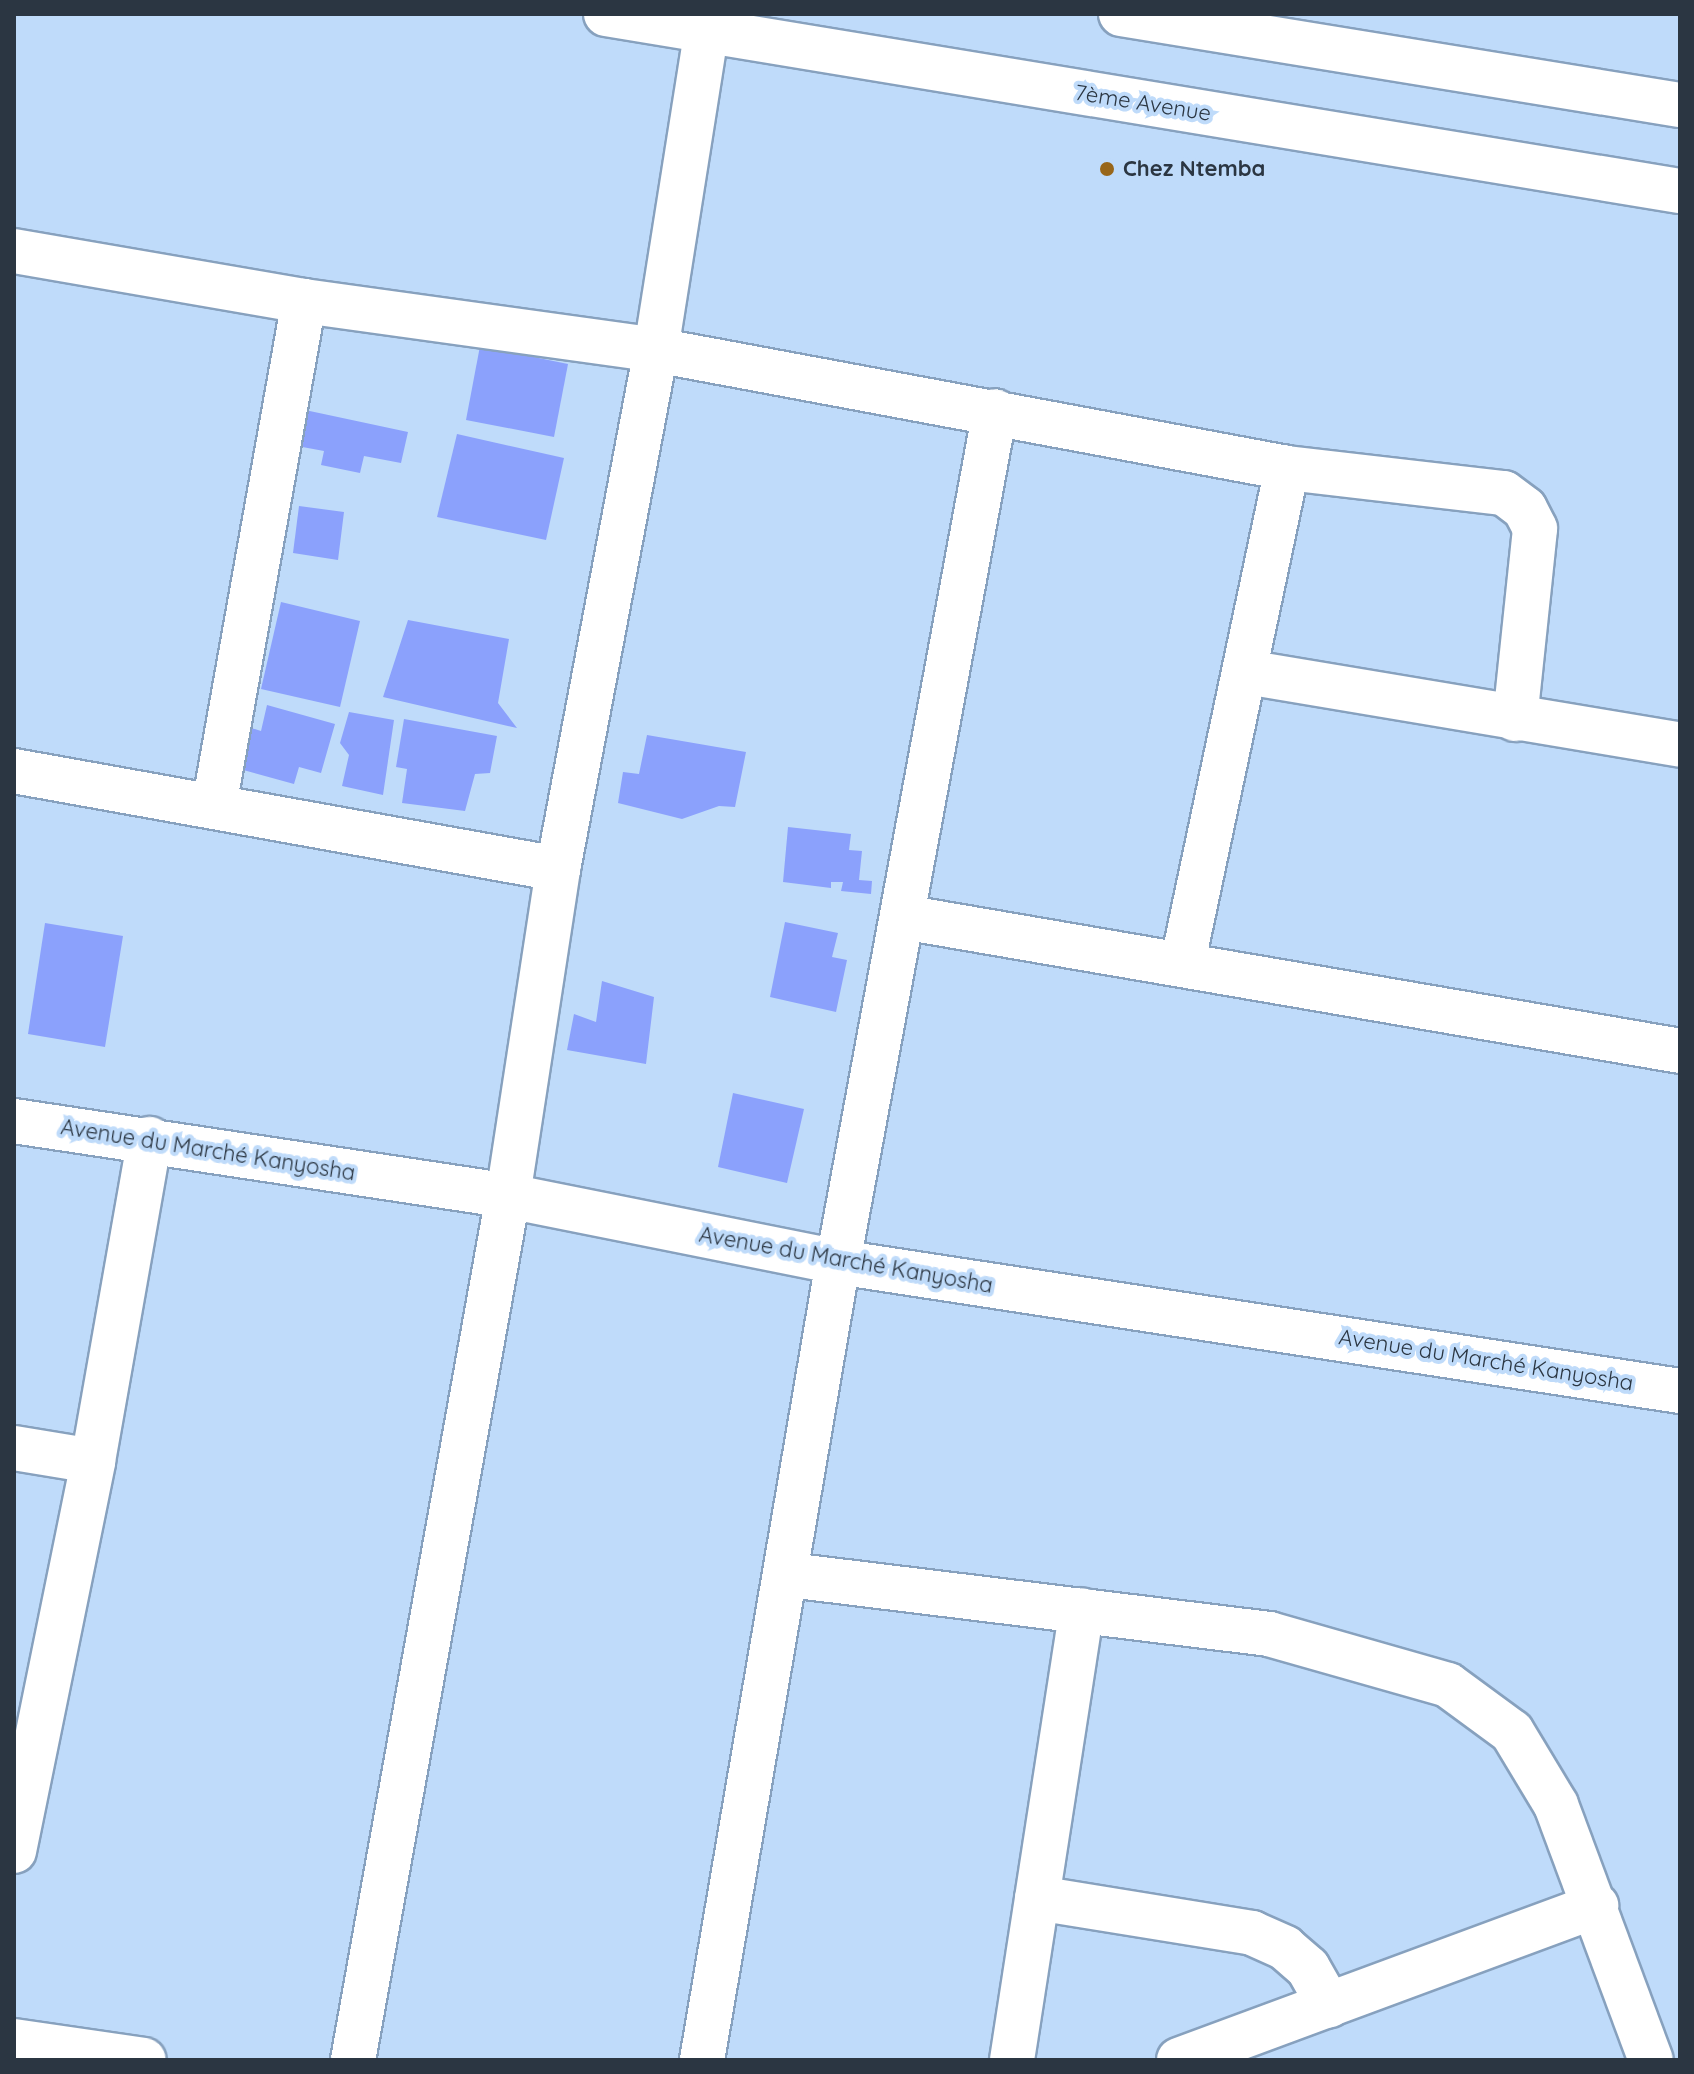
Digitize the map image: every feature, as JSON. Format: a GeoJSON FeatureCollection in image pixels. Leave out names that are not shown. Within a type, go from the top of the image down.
{"type":"FeatureCollection","features":[{"type":"Feature","properties":{"kind":"street","name":"7ème Avenue"},"geometry":{"type":"LineString","coordinates":[[606,14],[708,22],[1680,191]]}},
{"type":"Feature","properties":{"kind":"street"},"geometry":{"type":"LineString","coordinates":[[1121,14],[1680,105]]}},
{"type":"Feature","properties":{"kind":"street"},"geometry":{"type":"LineString","coordinates":[[353,2060],[508,1196],[558,869],[656,350],[708,22]]}},
{"type":"Feature","properties":{"kind":"street"},"geometry":{"type":"LineString","coordinates":[[14,251],[304,301],[656,350],[1287,468],[1504,493],[1525,509],[1535,529],[1515,719]]}},
{"type":"Feature","properties":{"kind":"street"},"geometry":{"type":"LineString","coordinates":[[214,806],[304,301]]}},
{"type":"Feature","properties":{"kind":"street"},"geometry":{"type":"LineString","coordinates":[[702,2060],[789,1575],[838,1262],[995,411]]}},
{"type":"Feature","properties":{"kind":"street"},"geometry":{"type":"LineString","coordinates":[[1183,961],[1287,468]]}},
{"type":"Feature","properties":{"kind":"street"},"geometry":{"type":"LineString","coordinates":[[1246,672],[1680,745]]}},
{"type":"Feature","properties":{"kind":"street"},"geometry":{"type":"LineString","coordinates":[[14,771],[558,869]]}},
{"type":"Feature","properties":{"kind":"street"},"geometry":{"type":"LineString","coordinates":[[903,917],[1183,961],[1680,1051]]}},
{"type":"Feature","properties":{"kind":"street","name":"Avenue du Marché Kanyosha"},"geometry":{"type":"LineString","coordinates":[[14,1121],[150,1139],[508,1196],[838,1262],[1680,1391]]}},
{"type":"Feature","properties":{"kind":"street"},"geometry":{"type":"LineString","coordinates":[[14,1851],[93,1461],[150,1139]]}},
{"type":"Feature","properties":{"kind":"street"},"geometry":{"type":"LineString","coordinates":[[14,1448],[93,1461]]}},
{"type":"Feature","properties":{"kind":"street"},"geometry":{"type":"LineString","coordinates":[[789,1575],[1269,1634],[1448,1685],[1512,1732],[1556,1805],[1651,2060]]}},
{"type":"Feature","properties":{"kind":"street"},"geometry":{"type":"LineString","coordinates":[[1012,2060],[1082,1610]]}},
{"type":"Feature","properties":{"kind":"street"},"geometry":{"type":"LineString","coordinates":[[1037,1898],[1252,1933],[1285,1948],[1308,1968],[1329,2005]]}},
{"type":"Feature","properties":{"kind":"street"},"geometry":{"type":"LineString","coordinates":[[1179,2060],[1596,1906]]}},
{"type":"Feature","properties":{"kind":"street"},"geometry":{"type":"LineString","coordinates":[[14,2041],[144,2060]]}},
{"type":"Feature","properties":{"kind":"building"},"geometry":{"type":"Polygon","coordinates":[[[480,346],[568,364],[554,437],[466,420],[480,346]]]}},
{"type":"Feature","properties":{"kind":"building"},"geometry":{"type":"Polygon","coordinates":[[[305,410],[408,432],[401,463],[364,456],[360,473],[321,465],[324,451],[297,446],[305,410]]]}},
{"type":"Feature","properties":{"kind":"building"},"geometry":{"type":"Polygon","coordinates":[[[457,434],[564,458],[546,540],[437,517],[457,434]]]}},
{"type":"Feature","properties":{"kind":"building"},"geometry":{"type":"Polygon","coordinates":[[[299,506],[344,512],[338,560],[293,553],[299,506]]]}},
{"type":"Feature","properties":{"kind":"building"},"geometry":{"type":"Polygon","coordinates":[[[281,602],[360,621],[340,707],[261,689],[281,602]]]}},
{"type":"Feature","properties":{"kind":"building"},"geometry":{"type":"Polygon","coordinates":[[[408,620],[509,639],[498,703],[517,728],[383,697],[408,620]]]}},
{"type":"Feature","properties":{"kind":"building"},"geometry":{"type":"Polygon","coordinates":[[[267,705],[335,724],[321,773],[299,767],[294,784],[236,768],[248,727],[261,731],[267,705]]]}},
{"type":"Feature","properties":{"kind":"building"},"geometry":{"type":"Polygon","coordinates":[[[349,712],[394,720],[383,795],[342,786],[349,755],[340,743],[349,712]]]}},
{"type":"Feature","properties":{"kind":"building"},"geometry":{"type":"Polygon","coordinates":[[[404,719],[497,736],[490,773],[475,774],[465,811],[402,803],[407,769],[396,767],[404,719]]]}},
{"type":"Feature","properties":{"kind":"building"},"geometry":{"type":"Polygon","coordinates":[[[647,735],[746,752],[735,807],[719,806],[682,819],[618,803],[623,772],[639,774],[647,735]]]}},
{"type":"Feature","properties":{"kind":"building"},"geometry":{"type":"Polygon","coordinates":[[[788,827],[851,834],[849,850],[862,851],[859,880],[872,881],[871,894],[841,891],[843,882],[831,882],[831,888],[783,882],[788,827]]]}},
{"type":"Feature","properties":{"kind":"building"},"geometry":{"type":"Polygon","coordinates":[[[785,922],[838,933],[832,957],[847,960],[836,1012],[770,997],[785,922]]]}},
{"type":"Feature","properties":{"kind":"building"},"geometry":{"type":"Polygon","coordinates":[[[45,923],[123,936],[105,1047],[28,1034],[45,923]]]}},
{"type":"Feature","properties":{"kind":"building"},"geometry":{"type":"Polygon","coordinates":[[[602,981],[654,997],[646,1064],[567,1050],[574,1014],[596,1022],[602,981]]]}},
{"type":"Feature","properties":{"kind":"building"},"geometry":{"type":"Polygon","coordinates":[[[733,1093],[804,1109],[787,1183],[718,1167],[733,1093]]]}},
{"type":"Feature","properties":{"kind":"place","name":"Chez Ntemba"},"geometry":{"type":"Point","coordinates":[1107,169]}}]}
